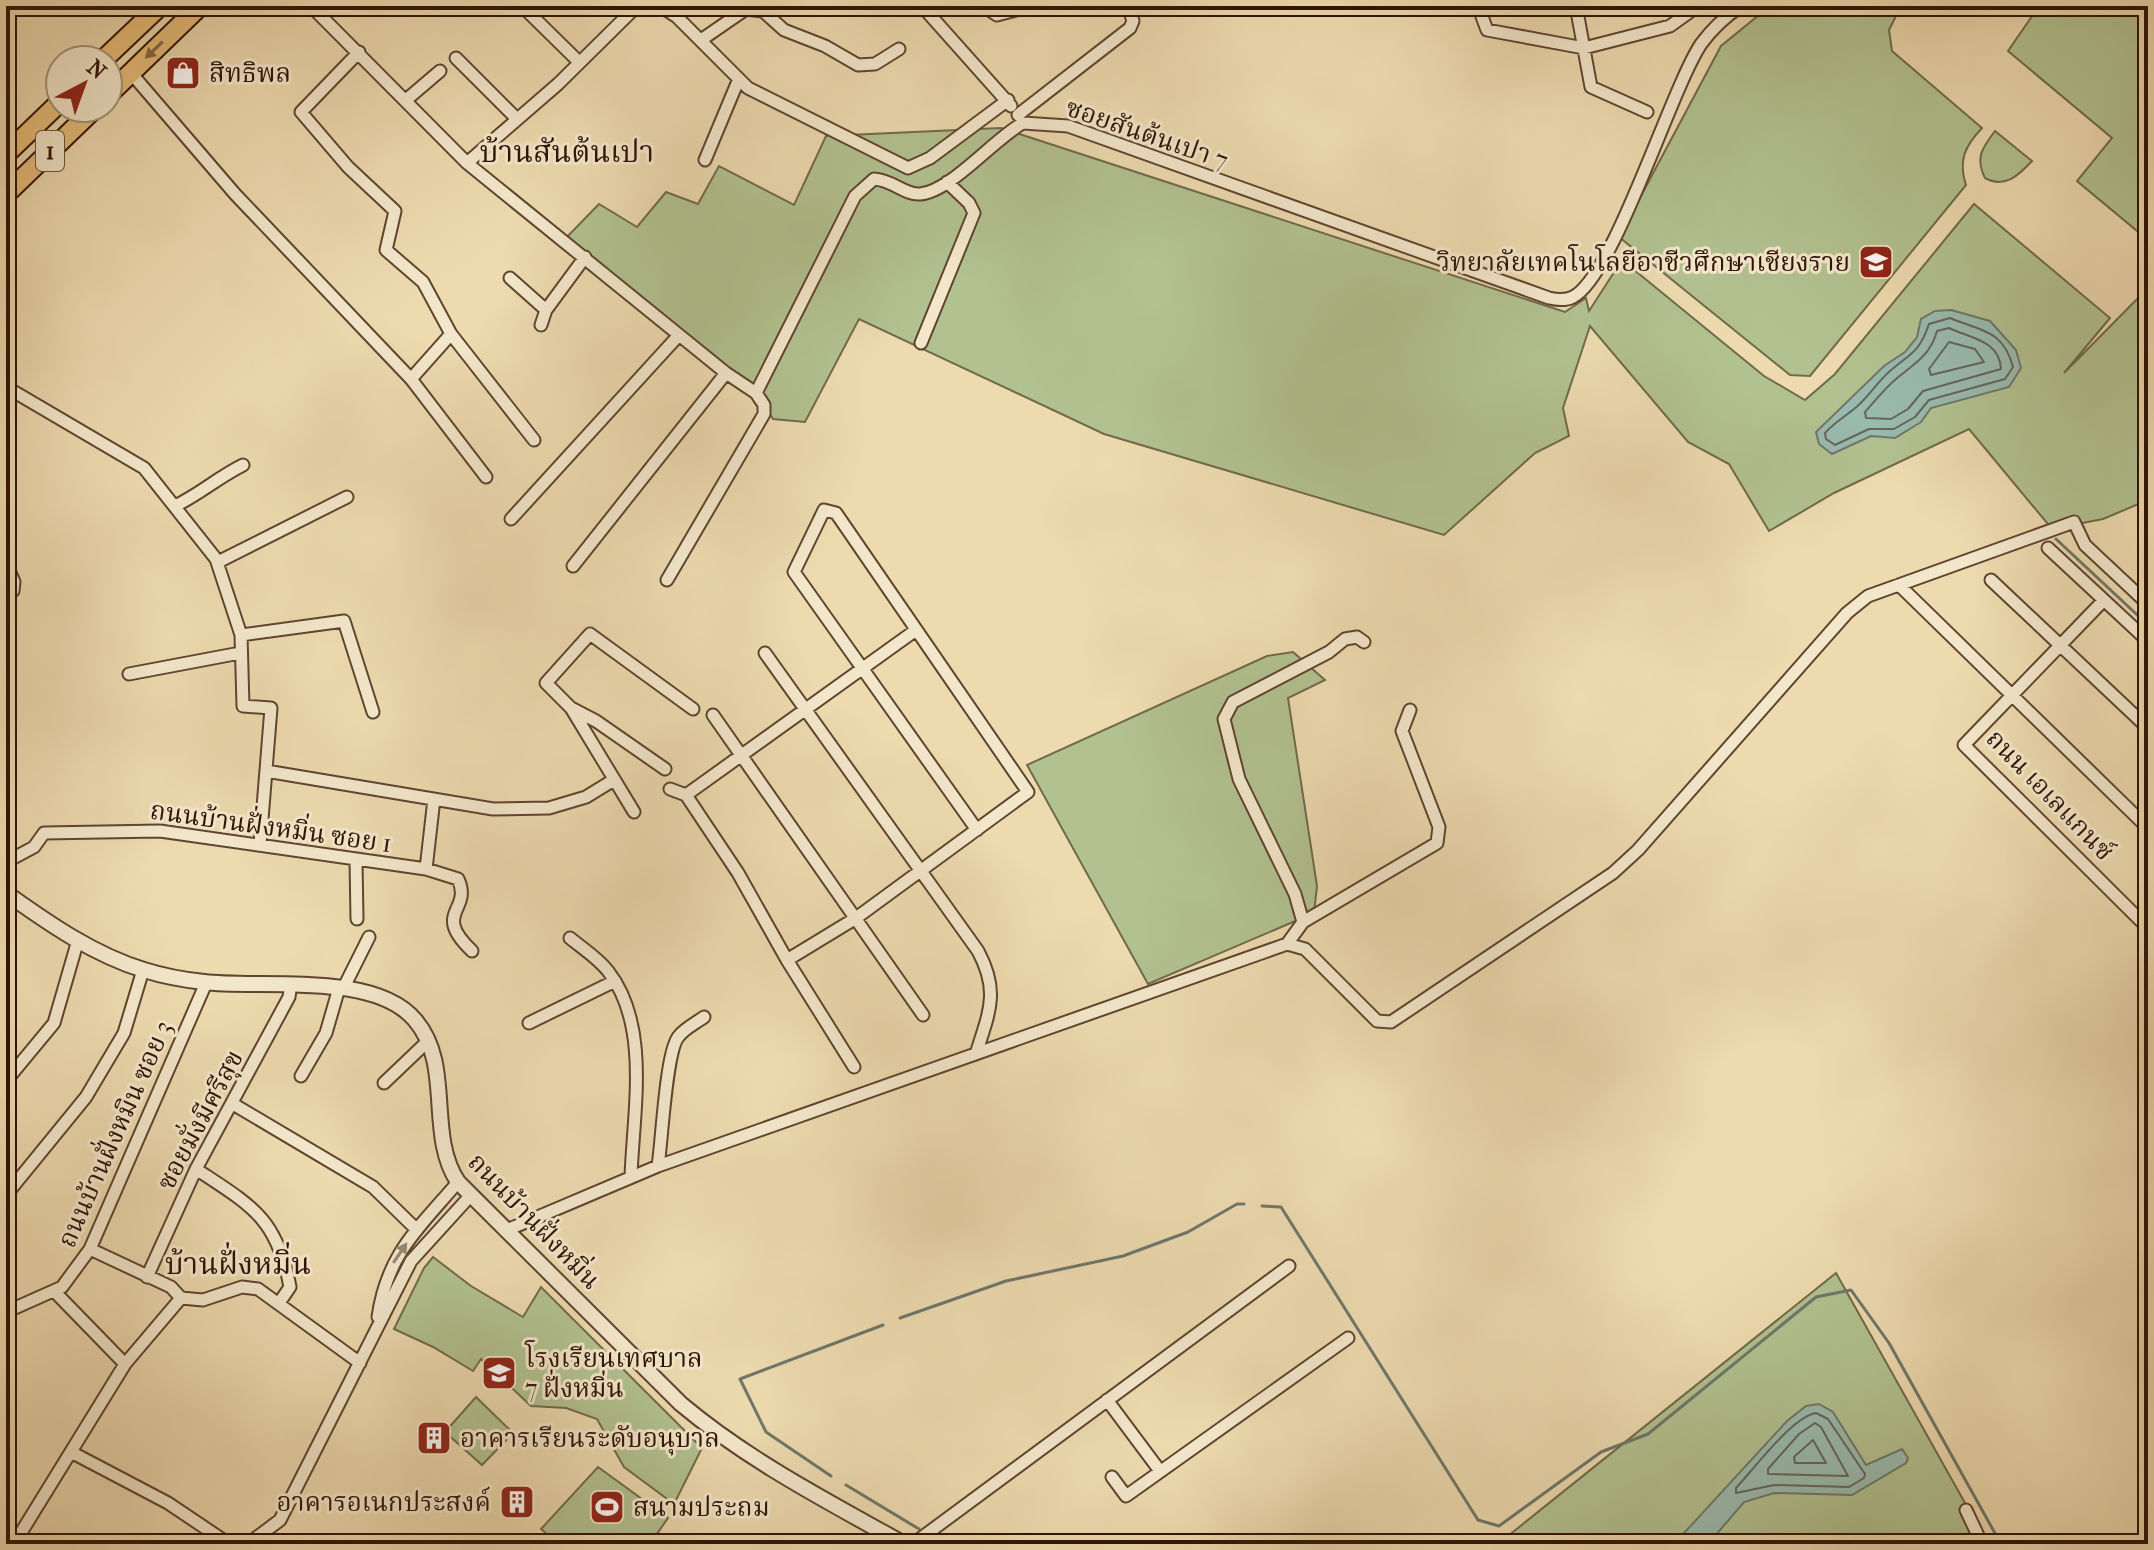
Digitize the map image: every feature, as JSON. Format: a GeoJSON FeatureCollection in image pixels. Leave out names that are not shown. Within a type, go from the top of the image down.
{"type":"FeatureCollection","features":[{"type":"Feature","properties":{"kind":"main road"},"geometry":{"type":"LineString","coordinates":[[120,44],[160,6]]}},
{"type":"Feature","properties":{"kind":"main road"},"geometry":{"type":"LineString","coordinates":[[124,80],[200,6]]}},
{"type":"Feature","properties":{"kind":"main road","name":"1"},"geometry":{"type":"LineString","coordinates":[[6,154],[44,117]]}},
{"type":"Feature","properties":{"kind":"main road","name":"1"},"geometry":{"type":"LineString","coordinates":[[6,194],[78,124]]}},
{"type":"Feature","properties":{"kind":"street"},"geometry":{"type":"LineString","coordinates":[[311,6],[467,163],[726,373],[756,393],[764,405],[764,414],[667,580]]}},
{"type":"Feature","properties":{"kind":"street"},"geometry":{"type":"LineString","coordinates":[[522,6],[579,62]]}},
{"type":"Feature","properties":{"kind":"street"},"geometry":{"type":"LineString","coordinates":[[660,6],[701,40],[738,81],[908,168],[930,158],[1008,100]]}},
{"type":"Feature","properties":{"kind":"street"},"geometry":{"type":"LineString","coordinates":[[922,6],[1008,100],[1020,119],[1130,28],[1133,16],[1128,6]]}},
{"type":"Feature","properties":{"kind":"street"},"geometry":{"type":"LineString","coordinates":[[983,6],[997,15],[1031,6]]}},
{"type":"Feature","properties":{"kind":"street"},"geometry":{"type":"LineString","coordinates":[[1496,6],[1480,11],[1487,30],[1584,48],[1670,26],[1698,6]]}},
{"type":"Feature","properties":{"kind":"street"},"geometry":{"type":"LineString","coordinates":[[1576,6],[1591,87],[1647,112]]}},
{"type":"Feature","properties":{"kind":"street","name":"ซอยสันต้นเปา 7"},"geometry":{"type":"LineString","coordinates":[[756,393],[855,196],[874,179],[890,180],[910,193],[924,194],[947,182],[1020,119],[1068,126],[1560,300],[1572,298],[1585,287],[1610,244],[1701,45],[1726,16],[1741,6]]}},
{"type":"Feature","properties":{"kind":"street"},"geometry":{"type":"LineString","coordinates":[[467,163],[579,62],[630,8]]}},
{"type":"Feature","properties":{"kind":"street"},"geometry":{"type":"LineString","coordinates":[[701,40],[746,9],[754,8],[763,11],[784,30],[858,65],[875,64],[899,49]]}},
{"type":"Feature","properties":{"kind":"street"},"geometry":{"type":"LineString","coordinates":[[359,52],[301,112],[348,167],[390,203],[395,211],[386,250],[423,282],[451,334],[534,440]]}},
{"type":"Feature","properties":{"kind":"street"},"geometry":{"type":"LineString","coordinates":[[456,58],[516,118]]}},
{"type":"Feature","properties":{"kind":"street"},"geometry":{"type":"LineString","coordinates":[[406,100],[440,71]]}},
{"type":"Feature","properties":{"kind":"street"},"geometry":{"type":"LineString","coordinates":[[131,73],[235,194],[411,379],[486,477]]}},
{"type":"Feature","properties":{"kind":"street"},"geometry":{"type":"LineString","coordinates":[[705,160],[738,81]]}},
{"type":"Feature","properties":{"kind":"street"},"geometry":{"type":"LineString","coordinates":[[921,343],[974,213],[969,203],[947,182]]}},
{"type":"Feature","properties":{"kind":"street"},"geometry":{"type":"LineString","coordinates":[[541,325],[546,310],[585,257]]}},
{"type":"Feature","properties":{"kind":"street"},"geometry":{"type":"LineString","coordinates":[[510,278],[546,310]]}},
{"type":"Feature","properties":{"kind":"street"},"geometry":{"type":"LineString","coordinates":[[411,379],[451,334]]}},
{"type":"Feature","properties":{"kind":"street"},"geometry":{"type":"LineString","coordinates":[[511,519],[679,335]]}},
{"type":"Feature","properties":{"kind":"street"},"geometry":{"type":"LineString","coordinates":[[573,566],[726,373]]}},
{"type":"Feature","properties":{"kind":"street"},"geometry":{"type":"LineString","coordinates":[[6,387],[134,462],[175,506],[218,562],[241,635],[243,706],[271,708],[260,844]]}},
{"type":"Feature","properties":{"kind":"street"},"geometry":{"type":"LineString","coordinates":[[175,506],[201,494],[211,480],[243,465]]}},
{"type":"Feature","properties":{"kind":"street"},"geometry":{"type":"LineString","coordinates":[[218,562],[347,497]]}},
{"type":"Feature","properties":{"kind":"street"},"geometry":{"type":"LineString","coordinates":[[787,960],[856,918],[977,830],[1028,792],[836,513],[824,510],[794,572],[977,830]]}},
{"type":"Feature","properties":{"kind":"street"},"geometry":{"type":"LineString","coordinates":[[1287,944],[1305,949],[1377,1021],[1391,1022],[1613,873],[1638,850],[1847,613],[1868,596],[2074,522],[2085,545],[2148,604]]}},
{"type":"Feature","properties":{"kind":"street"},"geometry":{"type":"LineString","coordinates":[[2048,548],[2148,641]]}},
{"type":"Feature","properties":{"kind":"street"},"geometry":{"type":"LineString","coordinates":[[6,563],[14,582],[13,591],[6,595]]}},
{"type":"Feature","properties":{"kind":"street"},"geometry":{"type":"LineString","coordinates":[[1991,580],[2148,728]]}},
{"type":"Feature","properties":{"kind":"street","name":"ถนน เอเลแกนซ์"},"geometry":{"type":"LineString","coordinates":[[1899,585],[2148,828]]}},
{"type":"Feature","properties":{"kind":"street","name":"ถนน เอเลแกนซ์"},"geometry":{"type":"LineString","coordinates":[[2103,601],[1964,745],[2147,925]]}},
{"type":"Feature","properties":{"kind":"street"},"geometry":{"type":"LineString","coordinates":[[241,635],[344,621],[373,712]]}},
{"type":"Feature","properties":{"kind":"street"},"geometry":{"type":"LineString","coordinates":[[686,795],[916,630]]}},
{"type":"Feature","properties":{"kind":"street"},"geometry":{"type":"LineString","coordinates":[[634,812],[612,781],[571,708],[546,683],[590,634],[693,709]]}},
{"type":"Feature","properties":{"kind":"street"},"geometry":{"type":"LineString","coordinates":[[1303,922],[1295,894],[1239,779],[1224,719],[1233,702],[1329,652],[1345,639],[1357,637],[1364,642]]}},
{"type":"Feature","properties":{"kind":"street"},"geometry":{"type":"LineString","coordinates":[[129,674],[240,653]]}},
{"type":"Feature","properties":{"kind":"street"},"geometry":{"type":"LineString","coordinates":[[765,653],[978,951],[991,976],[992,1002],[976,1054]]}},
{"type":"Feature","properties":{"kind":"street"},"geometry":{"type":"LineString","coordinates":[[571,708],[596,721],[665,769]]}},
{"type":"Feature","properties":{"kind":"street"},"geometry":{"type":"LineString","coordinates":[[507,1230],[658,1166],[1287,944],[1303,922],[1437,843],[1439,827],[1402,731],[1410,710]]}},
{"type":"Feature","properties":{"kind":"street"},"geometry":{"type":"LineString","coordinates":[[713,715],[923,1015]]}},
{"type":"Feature","properties":{"kind":"street"},"geometry":{"type":"LineString","coordinates":[[266,771],[493,809],[549,808],[586,797],[612,781]]}},
{"type":"Feature","properties":{"kind":"street"},"geometry":{"type":"LineString","coordinates":[[670,789],[686,795],[738,873],[787,960],[854,1067]]}},
{"type":"Feature","properties":{"kind":"street"},"geometry":{"type":"LineString","coordinates":[[426,869],[434,799]]}},
{"type":"Feature","properties":{"kind":"street","name":"ถนนบ้านฝั่งหมิ่น ซอย 1"},"geometry":{"type":"LineString","coordinates":[[6,862],[34,847],[44,833],[160,831],[426,869],[458,879],[462,891],[452,924],[457,937],[472,951]]}},
{"type":"Feature","properties":{"kind":"street"},"geometry":{"type":"LineString","coordinates":[[356,861],[357,919]]}},
{"type":"Feature","properties":{"kind":"street","name":"ถนนบ้านฝั่งหมิ่น"},"geometry":{"type":"LineString","coordinates":[[6,893],[78,940],[143,970],[206,983],[291,984],[341,989],[400,1007],[416,1020],[428,1041],[438,1094],[442,1147],[447,1166],[458,1182],[681,1404],[713,1431],[769,1467],[904,1544]]}},
{"type":"Feature","properties":{"kind":"street"},"geometry":{"type":"LineString","coordinates":[[301,1076],[326,1033],[341,989],[369,937]]}},
{"type":"Feature","properties":{"kind":"street"},"geometry":{"type":"LineString","coordinates":[[570,938],[603,965],[625,1001],[635,1045],[631,1177]]}},
{"type":"Feature","properties":{"kind":"street"},"geometry":{"type":"LineString","coordinates":[[6,1081],[54,1023],[78,940]]}},
{"type":"Feature","properties":{"kind":"street"},"geometry":{"type":"LineString","coordinates":[[6,1195],[86,1097],[126,1030],[143,970]]}},
{"type":"Feature","properties":{"kind":"street"},"geometry":{"type":"LineString","coordinates":[[529,1023],[615,981]]}},
{"type":"Feature","properties":{"kind":"street","name":"ถนนบ้านฝั่งหมิน ซอย 3"},"geometry":{"type":"LineString","coordinates":[[11,1309],[54,1291],[75,1273],[90,1249],[206,983]]}},
{"type":"Feature","properties":{"kind":"street","name":"ซอยมั่งมีศรีสุข"},"geometry":{"type":"LineString","coordinates":[[147,1277],[196,1169],[289,997],[291,984]]}},
{"type":"Feature","properties":{"kind":"street"},"geometry":{"type":"LineString","coordinates":[[658,1166],[667,1103],[668,1060],[677,1037],[704,1017]]}},
{"type":"Feature","properties":{"kind":"street"},"geometry":{"type":"LineString","coordinates":[[384,1083],[428,1041]]}},
{"type":"Feature","properties":{"kind":"street"},"geometry":{"type":"LineString","coordinates":[[233,1104],[373,1187],[417,1230]]}},
{"type":"Feature","properties":{"kind":"street"},"geometry":{"type":"LineString","coordinates":[[196,1169],[240,1198],[271,1227],[284,1253],[290,1287],[279,1303]]}},
{"type":"Feature","properties":{"kind":"street"},"geometry":{"type":"LineString","coordinates":[[377,1326],[383,1283],[399,1252],[458,1182]]}},
{"type":"Feature","properties":{"kind":"street"},"geometry":{"type":"LineString","coordinates":[[248,1544],[280,1520],[411,1261],[471,1195]]}},
{"type":"Feature","properties":{"kind":"street"},"geometry":{"type":"LineString","coordinates":[[90,1249],[171,1287],[181,1298],[203,1300],[249,1286],[279,1303],[360,1363]]}},
{"type":"Feature","properties":{"kind":"street"},"geometry":{"type":"LineString","coordinates":[[913,1544],[1289,1266]]}},
{"type":"Feature","properties":{"kind":"street"},"geometry":{"type":"LineString","coordinates":[[54,1291],[125,1364]]}},
{"type":"Feature","properties":{"kind":"street"},"geometry":{"type":"LineString","coordinates":[[6,1297],[11,1309]]}},
{"type":"Feature","properties":{"kind":"street"},"geometry":{"type":"LineString","coordinates":[[14,1544],[125,1364],[181,1298]]}},
{"type":"Feature","properties":{"kind":"street"},"geometry":{"type":"LineString","coordinates":[[1112,1477],[1126,1496],[1348,1338]]}},
{"type":"Feature","properties":{"kind":"street"},"geometry":{"type":"LineString","coordinates":[[1107,1400],[1160,1471]]}},
{"type":"Feature","properties":{"kind":"street"},"geometry":{"type":"LineString","coordinates":[[71,1452],[168,1503],[229,1544]]}},
{"type":"Feature","properties":{"kind":"street"},"geometry":{"type":"LineString","coordinates":[[1966,1510],[1982,1544]]}},
{"type":"Feature","properties":{"kind":"green space"},"geometry":{"type":"Polygon","coordinates":[[[1770,6],[1901,6],[1889,30],[1892,51],[1982,128],[1971,141],[1963,161],[1966,185],[1810,376],[1790,375],[1619,237],[1721,46],[1770,6]]]}},
{"type":"Feature","properties":{"kind":"green space"},"geometry":{"type":"Polygon","coordinates":[[[2039,6],[2118,6],[2148,21],[2148,240],[2077,181],[2112,138],[2008,51],[2039,6]]]}},
{"type":"Feature","properties":{"kind":"green space"},"geometry":{"type":"Polygon","coordinates":[[[1001,128],[1565,312],[1586,298],[1589,311],[1622,260],[1764,376],[1805,400],[1835,374],[1974,204],[2110,318],[2064,373],[2148,288],[2148,500],[2103,519],[2052,529],[1969,429],[1834,493],[1769,531],[1729,464],[1688,442],[1590,326],[1563,408],[1569,436],[1535,453],[1444,535],[1104,434],[859,319],[805,422],[773,419],[756,393],[564,240],[599,204],[637,227],[666,192],[698,204],[719,166],[794,205],[826,136],[1001,128]]]}},
{"type":"Feature","properties":{"kind":"green space"},"geometry":{"type":"Polygon","coordinates":[[[1995,131],[2032,161],[2017,175],[1999,182],[1985,178],[1980,159],[1983,148],[1995,131]]]}},
{"type":"Feature","properties":{"kind":"green space"},"geometry":{"type":"Polygon","coordinates":[[[1293,652],[1325,680],[1288,698],[1317,886],[1314,913],[1148,984],[1027,765],[1267,656],[1293,652]]]}},
{"type":"Feature","properties":{"kind":"green space"},"geometry":{"type":"Polygon","coordinates":[[[433,1257],[471,1286],[523,1317],[541,1287],[702,1448],[674,1504],[624,1467],[597,1419],[566,1408],[531,1406],[481,1359],[473,1371],[433,1347],[394,1329],[424,1268],[433,1257]]]}},
{"type":"Feature","properties":{"kind":"green space"},"geometry":{"type":"Polygon","coordinates":[[[1836,1273],[1988,1544],[1498,1544],[1836,1273]]]}},
{"type":"Feature","properties":{"kind":"green space"},"geometry":{"type":"Polygon","coordinates":[[[476,1397],[513,1433],[482,1465],[445,1432],[476,1397]]]}},
{"type":"Feature","properties":{"kind":"green space","name":"สนามประถม"},"geometry":{"type":"Polygon","coordinates":[[[598,1467],[668,1518],[650,1544],[639,1544],[629,1534],[619,1544],[558,1544],[541,1529],[598,1467]]]}},
{"type":"Feature","properties":{"kind":"water"},"geometry":{"type":"Polygon","coordinates":[[[1951,310],[1990,321],[2016,350],[2021,368],[2009,387],[1931,408],[1921,422],[1895,438],[1871,436],[1832,454],[1819,444],[1816,432],[1884,366],[1905,352],[1917,337],[1921,319],[1935,311],[1951,310]]]}},
{"type":"Feature","properties":{"kind":"water"},"geometry":{"type":"Polygon","coordinates":[[[1819,1404],[1833,1412],[1866,1465],[1902,1449],[1908,1458],[1906,1463],[1852,1495],[1774,1493],[1744,1502],[1715,1536],[1712,1544],[1674,1544],[1787,1421],[1806,1406],[1819,1404]]]}},
{"type":"Feature","properties":{"kind":"waterway"},"geometry":{"type":"LineString","coordinates":[[2056,539],[2148,625]]}},
{"type":"Feature","properties":{"kind":"waterway"},"geometry":{"type":"LineString","coordinates":[[900,1318],[1006,1281],[1123,1256],[1188,1232],[1237,1204],[1244,1204]]}},
{"type":"Feature","properties":{"kind":"waterway"},"geometry":{"type":"LineString","coordinates":[[1262,1206],[1281,1207],[1478,1520],[1499,1526],[1601,1452],[1648,1434],[1816,1297],[1851,1290],[1889,1343],[2001,1544]]}},
{"type":"Feature","properties":{"kind":"waterway"},"geometry":{"type":"LineString","coordinates":[[831,1476],[766,1432],[740,1379],[883,1325]]}},
{"type":"Feature","properties":{"kind":"waterway"},"geometry":{"type":"LineString","coordinates":[[846,1485],[919,1529]]}},
{"type":"Feature","properties":{"kind":"waterway"},"geometry":{"type":"LineString","coordinates":[[934,1539],[941,1544]]}},
{"type":"Feature","properties":{"kind":"place","name":"สิทธิพล"},"geometry":{"type":"Point","coordinates":[183,73]}},
{"type":"Feature","properties":{"kind":"place","name":"วิทยาลัยเทคโนโลยีอาชีวศึกษาเชียงราย"},"geometry":{"type":"Point","coordinates":[1876,262]}},
{"type":"Feature","properties":{"kind":"place","name":"โรงเรียนเทศบาล 7 ฝั่งหมิ่น"},"geometry":{"type":"Point","coordinates":[499,1373]}},
{"type":"Feature","properties":{"kind":"place","name":"อาคารเรียนระดับอนุบาล"},"geometry":{"type":"Point","coordinates":[434,1438]}},
{"type":"Feature","properties":{"kind":"place","name":"อาคารอเนกประสงค์"},"geometry":{"type":"Point","coordinates":[517,1502]}},
{"type":"Feature","properties":{"kind":"place","name":"สนามประถม"},"geometry":{"type":"Point","coordinates":[607,1507]}},
{"type":"Feature","properties":{"kind":"district","name":"บ้านสันต้นเปา"},"geometry":{"type":"Point","coordinates":[567,152]}},
{"type":"Feature","properties":{"kind":"district","name":"บ้านฝั่งหมิ่น"},"geometry":{"type":"Point","coordinates":[238,1264]}}]}
